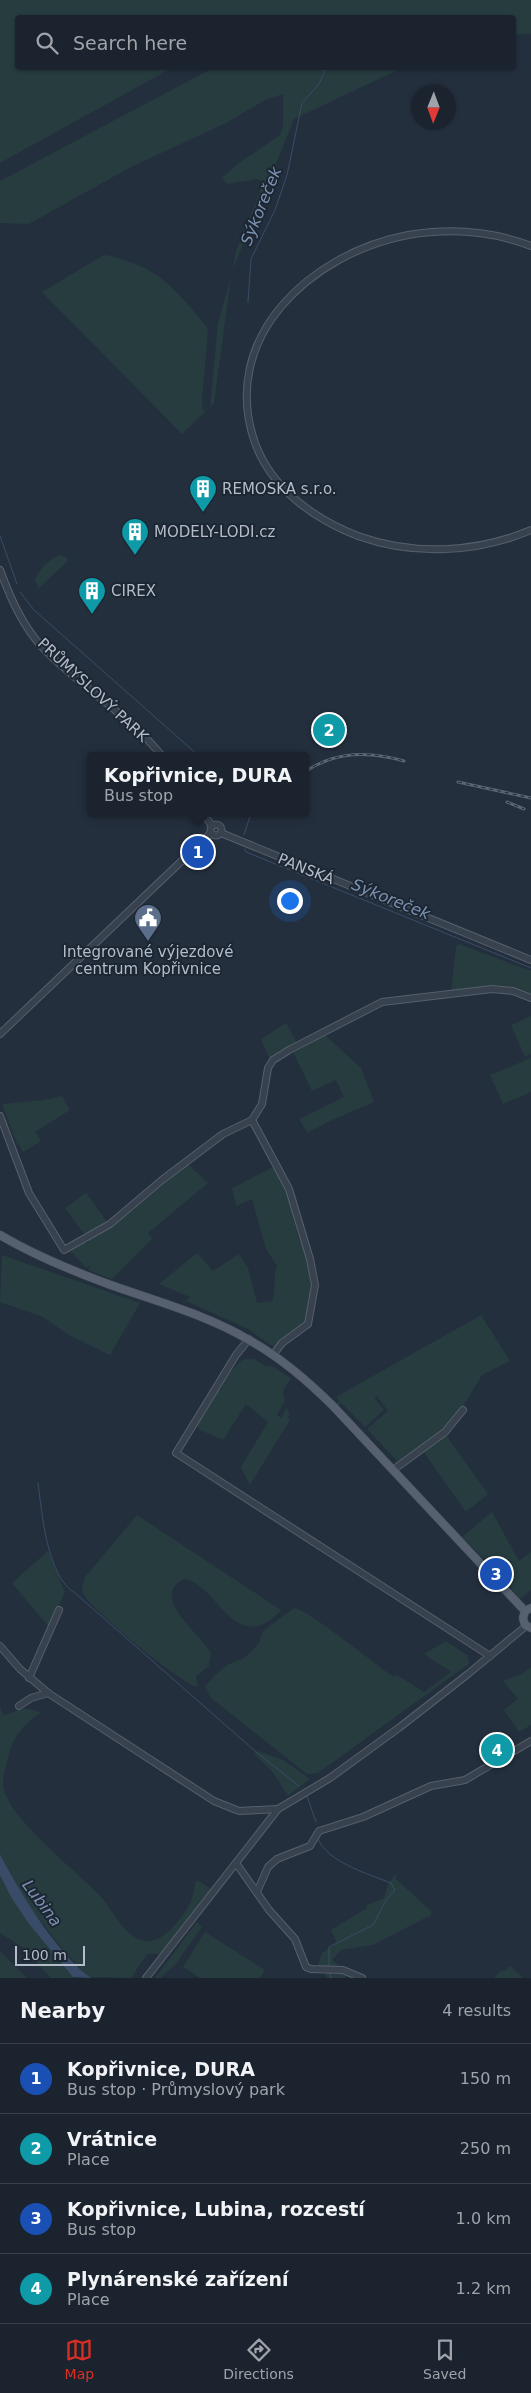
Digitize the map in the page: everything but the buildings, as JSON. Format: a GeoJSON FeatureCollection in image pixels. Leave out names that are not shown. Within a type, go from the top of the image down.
{"type":"FeatureCollection","features":[{"type":"Feature","properties":{"kind":"main road"},"geometry":{"type":"LineString","coordinates":[[0,1235],[63,1267],[198,1316],[249,1339],[273,1355],[320,1392],[392,1470],[528,1610],[523,1618],[529,1627]]}},
{"type":"Feature","properties":{"kind":"street"},"geometry":{"type":"LineString","coordinates":[[531,246],[479,233],[427,233],[374,244],[342,259],[297,290],[273,317],[256,348],[251,365],[247,397],[252,433],[267,467],[290,495],[320,518],[335,526],[385,543],[439,550],[492,543],[531,530]]}},
{"type":"Feature","properties":{"kind":"street","name":"PRŮMYSLOVÝ PARK"},"geometry":{"type":"LineString","coordinates":[[0,570],[14,606],[42,646],[133,727],[158,752]]}},
{"type":"Feature","properties":{"kind":"street"},"geometry":{"type":"LineString","coordinates":[[0,1034],[211,830],[205,817]]}},
{"type":"Feature","properties":{"kind":"street","name":"PANSKÁ"},"geometry":{"type":"LineString","coordinates":[[211,830],[216,836],[221,833],[531,960]]}},
{"type":"Feature","properties":{"kind":"street"},"geometry":{"type":"LineString","coordinates":[[0,1116],[29,1193],[64,1250],[110,1224],[162,1180],[223,1134],[252,1120],[260,1108],[266,1071],[273,1060],[374,1005],[492,989],[513,991],[531,998]]}},
{"type":"Feature","properties":{"kind":"street"},"geometry":{"type":"LineString","coordinates":[[252,1120],[258,1136],[289,1189],[310,1259],[315,1285],[308,1324],[282,1343],[273,1355]]}},
{"type":"Feature","properties":{"kind":"street"},"geometry":{"type":"LineString","coordinates":[[249,1339],[236,1355],[176,1454],[490,1656]]}},
{"type":"Feature","properties":{"kind":"street"},"geometry":{"type":"LineString","coordinates":[[392,1470],[445,1432],[463,1410]]}},
{"type":"Feature","properties":{"kind":"street"},"geometry":{"type":"LineString","coordinates":[[29,1678],[60,1610]]}},
{"type":"Feature","properties":{"kind":"street"},"geometry":{"type":"LineString","coordinates":[[146,1978],[278,1809],[330,1778],[434,1701],[529,1627]]}},
{"type":"Feature","properties":{"kind":"street"},"geometry":{"type":"LineString","coordinates":[[0,1646],[29,1678],[48,1693],[214,1801],[239,1810],[278,1809]]}},
{"type":"Feature","properties":{"kind":"street"},"geometry":{"type":"LineString","coordinates":[[19,1706],[31,1698],[48,1693]]}},
{"type":"Feature","properties":{"kind":"street"},"geometry":{"type":"LineString","coordinates":[[257,1892],[268,1866],[277,1859],[310,1846],[322,1830],[363,1817],[436,1784],[465,1780],[531,1741]]}},
{"type":"Feature","properties":{"kind":"street"},"geometry":{"type":"LineString","coordinates":[[236,1863],[275,1918],[297,1942],[306,1966],[311,1969],[329,1968],[343,1970],[362,1978]]}},
{"type":"Feature","properties":{"kind":"green space"},"geometry":{"type":"Polygon","coordinates":[[[0,0],[531,0],[531,34],[516,35],[516,15],[15,15],[15,70],[168,70],[0,163],[0,0]]]}},
{"type":"Feature","properties":{"kind":"green space"},"geometry":{"type":"Polygon","coordinates":[[[209,70],[398,70],[294,119],[233,269],[236,251],[260,192],[261,181],[257,179],[227,184],[222,178],[239,163],[280,135],[283,126],[283,94],[265,100],[226,123],[129,168],[29,224],[0,223],[0,181],[209,70]]]}},
{"type":"Feature","properties":{"kind":"green space"},"geometry":{"type":"Polygon","coordinates":[[[104,255],[113,256],[140,266],[162,279],[180,296],[206,326],[208,331],[202,400],[203,411],[210,407],[182,434],[42,292],[104,255]]]}},
{"type":"Feature","properties":{"kind":"green space"},"geometry":{"type":"Polygon","coordinates":[[[231,277],[214,403],[210,407],[218,323],[231,277]]]}},
{"type":"Feature","properties":{"kind":"green space"},"geometry":{"type":"Polygon","coordinates":[[[61,555],[66,557],[68,561],[39,588],[35,580],[39,572],[45,564],[61,555]]]}},
{"type":"Feature","properties":{"kind":"green space"},"geometry":{"type":"Polygon","coordinates":[[[459,944],[531,971],[531,995],[501,987],[481,987],[451,991],[456,947],[459,944]]]}},
{"type":"Feature","properties":{"kind":"green space"},"geometry":{"type":"Polygon","coordinates":[[[531,1016],[531,1054],[525,1057],[511,1025],[531,1016]]]}},
{"type":"Feature","properties":{"kind":"green space"},"geometry":{"type":"Polygon","coordinates":[[[286,1023],[297,1043],[280,1050],[270,1060],[261,1039],[286,1023]]]}},
{"type":"Feature","properties":{"kind":"green space"},"geometry":{"type":"Polygon","coordinates":[[[325,1035],[361,1068],[374,1102],[307,1133],[299,1119],[344,1097],[336,1080],[312,1091],[292,1050],[325,1035]]]}},
{"type":"Feature","properties":{"kind":"green space"},"geometry":{"type":"Polygon","coordinates":[[[531,1058],[531,1092],[503,1104],[490,1075],[531,1058]]]}},
{"type":"Feature","properties":{"kind":"green space"},"geometry":{"type":"Polygon","coordinates":[[[62,1096],[70,1110],[35,1132],[41,1141],[23,1152],[17,1144],[2,1104],[44,1100],[62,1096]]]}},
{"type":"Feature","properties":{"kind":"green space"},"geometry":{"type":"Polygon","coordinates":[[[188,1164],[208,1183],[148,1233],[152,1239],[112,1279],[88,1270],[91,1265],[86,1268],[70,1250],[84,1241],[86,1244],[89,1242],[88,1239],[128,1214],[188,1164]]]}},
{"type":"Feature","properties":{"kind":"green space"},"geometry":{"type":"Polygon","coordinates":[[[275,1166],[286,1188],[298,1236],[307,1255],[312,1290],[305,1324],[280,1340],[275,1348],[248,1329],[186,1301],[190,1297],[159,1284],[197,1253],[213,1271],[239,1254],[248,1268],[257,1303],[272,1301],[277,1266],[266,1249],[252,1199],[236,1206],[232,1188],[275,1166]]]}},
{"type":"Feature","properties":{"kind":"green space"},"geometry":{"type":"Polygon","coordinates":[[[86,1193],[108,1223],[85,1235],[65,1208],[86,1193]]]}},
{"type":"Feature","properties":{"kind":"green space"},"geometry":{"type":"Polygon","coordinates":[[[2,1255],[140,1303],[110,1355],[67,1334],[43,1317],[0,1302],[2,1255]]]}},
{"type":"Feature","properties":{"kind":"green space"},"geometry":{"type":"Polygon","coordinates":[[[481,1315],[510,1361],[482,1375],[461,1410],[446,1429],[394,1466],[397,1461],[367,1429],[388,1411],[376,1395],[375,1399],[384,1410],[365,1427],[341,1403],[338,1406],[336,1404],[339,1401],[336,1397],[481,1315]]]}},
{"type":"Feature","properties":{"kind":"green space"},"geometry":{"type":"Polygon","coordinates":[[[244,1359],[254,1359],[265,1366],[272,1366],[291,1378],[283,1391],[285,1401],[277,1415],[281,1418],[286,1408],[290,1413],[288,1417],[290,1420],[250,1485],[241,1467],[268,1422],[246,1404],[223,1440],[200,1430],[197,1426],[218,1390],[222,1389],[227,1377],[244,1359]]]}},
{"type":"Feature","properties":{"kind":"green space"},"geometry":{"type":"Polygon","coordinates":[[[446,1435],[488,1494],[466,1512],[423,1451],[446,1435]]]}},
{"type":"Feature","properties":{"kind":"green space"},"geometry":{"type":"Polygon","coordinates":[[[492,1512],[519,1561],[531,1552],[531,1590],[520,1599],[498,1572],[462,1537],[492,1512]]]}},
{"type":"Feature","properties":{"kind":"green space"},"geometry":{"type":"Polygon","coordinates":[[[137,1515],[281,1610],[276,1616],[265,1623],[253,1627],[242,1625],[195,1583],[184,1579],[174,1587],[172,1596],[174,1606],[211,1653],[209,1666],[196,1676],[198,1687],[174,1674],[138,1646],[103,1616],[83,1593],[82,1585],[86,1576],[137,1515]]]}},
{"type":"Feature","properties":{"kind":"green space"},"geometry":{"type":"Polygon","coordinates":[[[48,1551],[65,1592],[49,1627],[12,1583],[48,1551]]]}},
{"type":"Feature","properties":{"kind":"green space"},"geometry":{"type":"Polygon","coordinates":[[[294,1608],[327,1627],[394,1677],[397,1675],[424,1692],[451,1672],[424,1654],[446,1641],[467,1655],[470,1663],[318,1773],[307,1774],[211,1698],[205,1687],[227,1665],[246,1657],[259,1643],[263,1631],[294,1608]]]}},
{"type":"Feature","properties":{"kind":"green space"},"geometry":{"type":"Polygon","coordinates":[[[531,1667],[531,1725],[519,1732],[504,1710],[518,1699],[503,1681],[522,1674],[531,1667]]]}},
{"type":"Feature","properties":{"kind":"green space"},"geometry":{"type":"Polygon","coordinates":[[[0,1707],[4,1715],[26,1709],[41,1713],[25,1725],[11,1748],[3,1781],[6,1797],[16,1812],[45,1844],[102,1898],[124,1928],[138,1939],[146,1941],[155,1940],[166,1934],[185,1912],[191,1901],[197,1880],[211,1889],[161,1954],[147,1954],[131,1978],[88,1977],[64,1951],[28,1905],[0,1854],[0,1707]]]}},
{"type":"Feature","properties":{"kind":"green space"},"geometry":{"type":"Polygon","coordinates":[[[258,1751],[283,1760],[310,1779],[288,1796],[272,1771],[254,1754],[258,1751]]]}},
{"type":"Feature","properties":{"kind":"green space"},"geometry":{"type":"Polygon","coordinates":[[[396,1874],[396,1879],[431,1911],[431,1915],[373,1945],[341,1950],[332,1960],[349,1975],[344,1978],[327,1978],[318,1965],[322,1953],[337,1943],[331,1930],[367,1908],[366,1905],[384,1898],[389,1882],[396,1874]]]}},
{"type":"Feature","properties":{"kind":"green space"},"geometry":{"type":"Polygon","coordinates":[[[0,1875],[29,1924],[75,1978],[51,1978],[22,1947],[0,1933],[0,1875]]]}},
{"type":"Feature","properties":{"kind":"green space"},"geometry":{"type":"Polygon","coordinates":[[[197,1922],[202,1927],[175,1965],[160,1978],[155,1978],[197,1922]]]}},
{"type":"Feature","properties":{"kind":"green space"},"geometry":{"type":"Polygon","coordinates":[[[205,1932],[265,1970],[260,1978],[200,1978],[183,1967],[205,1932]]]}},
{"type":"Feature","properties":{"kind":"green space"},"geometry":{"type":"Polygon","coordinates":[[[0,1951],[27,1978],[0,1978],[0,1951]]]}},
{"type":"Feature","properties":{"kind":"green space"},"geometry":{"type":"Polygon","coordinates":[[[510,1966],[523,1978],[494,1978],[500,1971],[506,1970],[510,1966]]]}},
{"type":"Feature","properties":{"kind":"water"},"geometry":{"type":"Polygon","coordinates":[[[0,1854],[28,1903],[52,1938],[78,1967],[91,1978],[73,1977],[29,1924],[11,1897],[0,1875],[0,1854]]]}},
{"type":"Feature","properties":{"kind":"waterway","name":"Sýkoreček"},"geometry":{"type":"LineString","coordinates":[[248,302],[251,259],[275,210],[287,175],[302,103],[319,84],[325,70]]}},
{"type":"Feature","properties":{"kind":"waterway"},"geometry":{"type":"LineString","coordinates":[[0,536],[17,584]]}},
{"type":"Feature","properties":{"kind":"waterway"},"geometry":{"type":"LineString","coordinates":[[20,592],[34,610],[194,752]]}},
{"type":"Feature","properties":{"kind":"waterway","name":"Sýkoreček"},"geometry":{"type":"LineString","coordinates":[[244,835],[250,817]]}},
{"type":"Feature","properties":{"kind":"waterway","name":"Sýkoreček"},"geometry":{"type":"LineString","coordinates":[[245,849],[246,852],[531,968]]}},
{"type":"Feature","properties":{"kind":"waterway"},"geometry":{"type":"LineString","coordinates":[[38,1483],[44,1527],[52,1559],[66,1585],[255,1751],[299,1786]]}},
{"type":"Feature","properties":{"kind":"waterway"},"geometry":{"type":"LineString","coordinates":[[307,1796],[316,1822]]}},
{"type":"Feature","properties":{"kind":"waterway"},"geometry":{"type":"LineString","coordinates":[[318,1838],[329,1854],[349,1866],[391,1883],[395,1890],[386,1900],[373,1925],[329,1947],[329,1967]]}},
{"type":"Feature","properties":{"kind":"waterway"},"geometry":{"type":"LineString","coordinates":[[329,1971],[331,1978]]}},
{"type":"Feature","properties":{"kind":"railway"},"geometry":{"type":"LineString","coordinates":[[309,769],[341,756],[366,754],[404,761]]}},
{"type":"Feature","properties":{"kind":"railway"},"geometry":{"type":"LineString","coordinates":[[458,782],[531,798]]}},
{"type":"Feature","properties":{"kind":"railway"},"geometry":{"type":"LineString","coordinates":[[507,802],[524,809]]}},
{"type":"Feature","properties":{"kind":"place","name":"REMOSKA s.r.o."},"geometry":{"type":"Point","coordinates":[203,513]}},
{"type":"Feature","properties":{"kind":"place","name":"MODELY-LODI.cz"},"geometry":{"type":"Point","coordinates":[135,556]}},
{"type":"Feature","properties":{"kind":"place","name":"CIREX"},"geometry":{"type":"Point","coordinates":[92,615]}},
{"type":"Feature","properties":{"kind":"place","name":"Vrátnice"},"geometry":{"type":"Point","coordinates":[329,730]}},
{"type":"Feature","properties":{"kind":"place","name":"Kopřivnice, DURA"},"geometry":{"type":"Point","coordinates":[198,852]}},
{"type":"Feature","properties":{"kind":"place","name":"Integrované výjezdové centrum Kopřivnice"},"geometry":{"type":"Point","coordinates":[148,942]}},
{"type":"Feature","properties":{"kind":"place","name":"Kopřivnice, Lubina, rozcestí"},"geometry":{"type":"Point","coordinates":[496,1574]}},
{"type":"Feature","properties":{"kind":"place","name":"Plynárenské zařízení"},"geometry":{"type":"Point","coordinates":[497,1750]}},
{"type":"Feature","properties":{"kind":"water label","name":"Lubina"},"geometry":{"type":"Point","coordinates":[42,1903]}}]}
